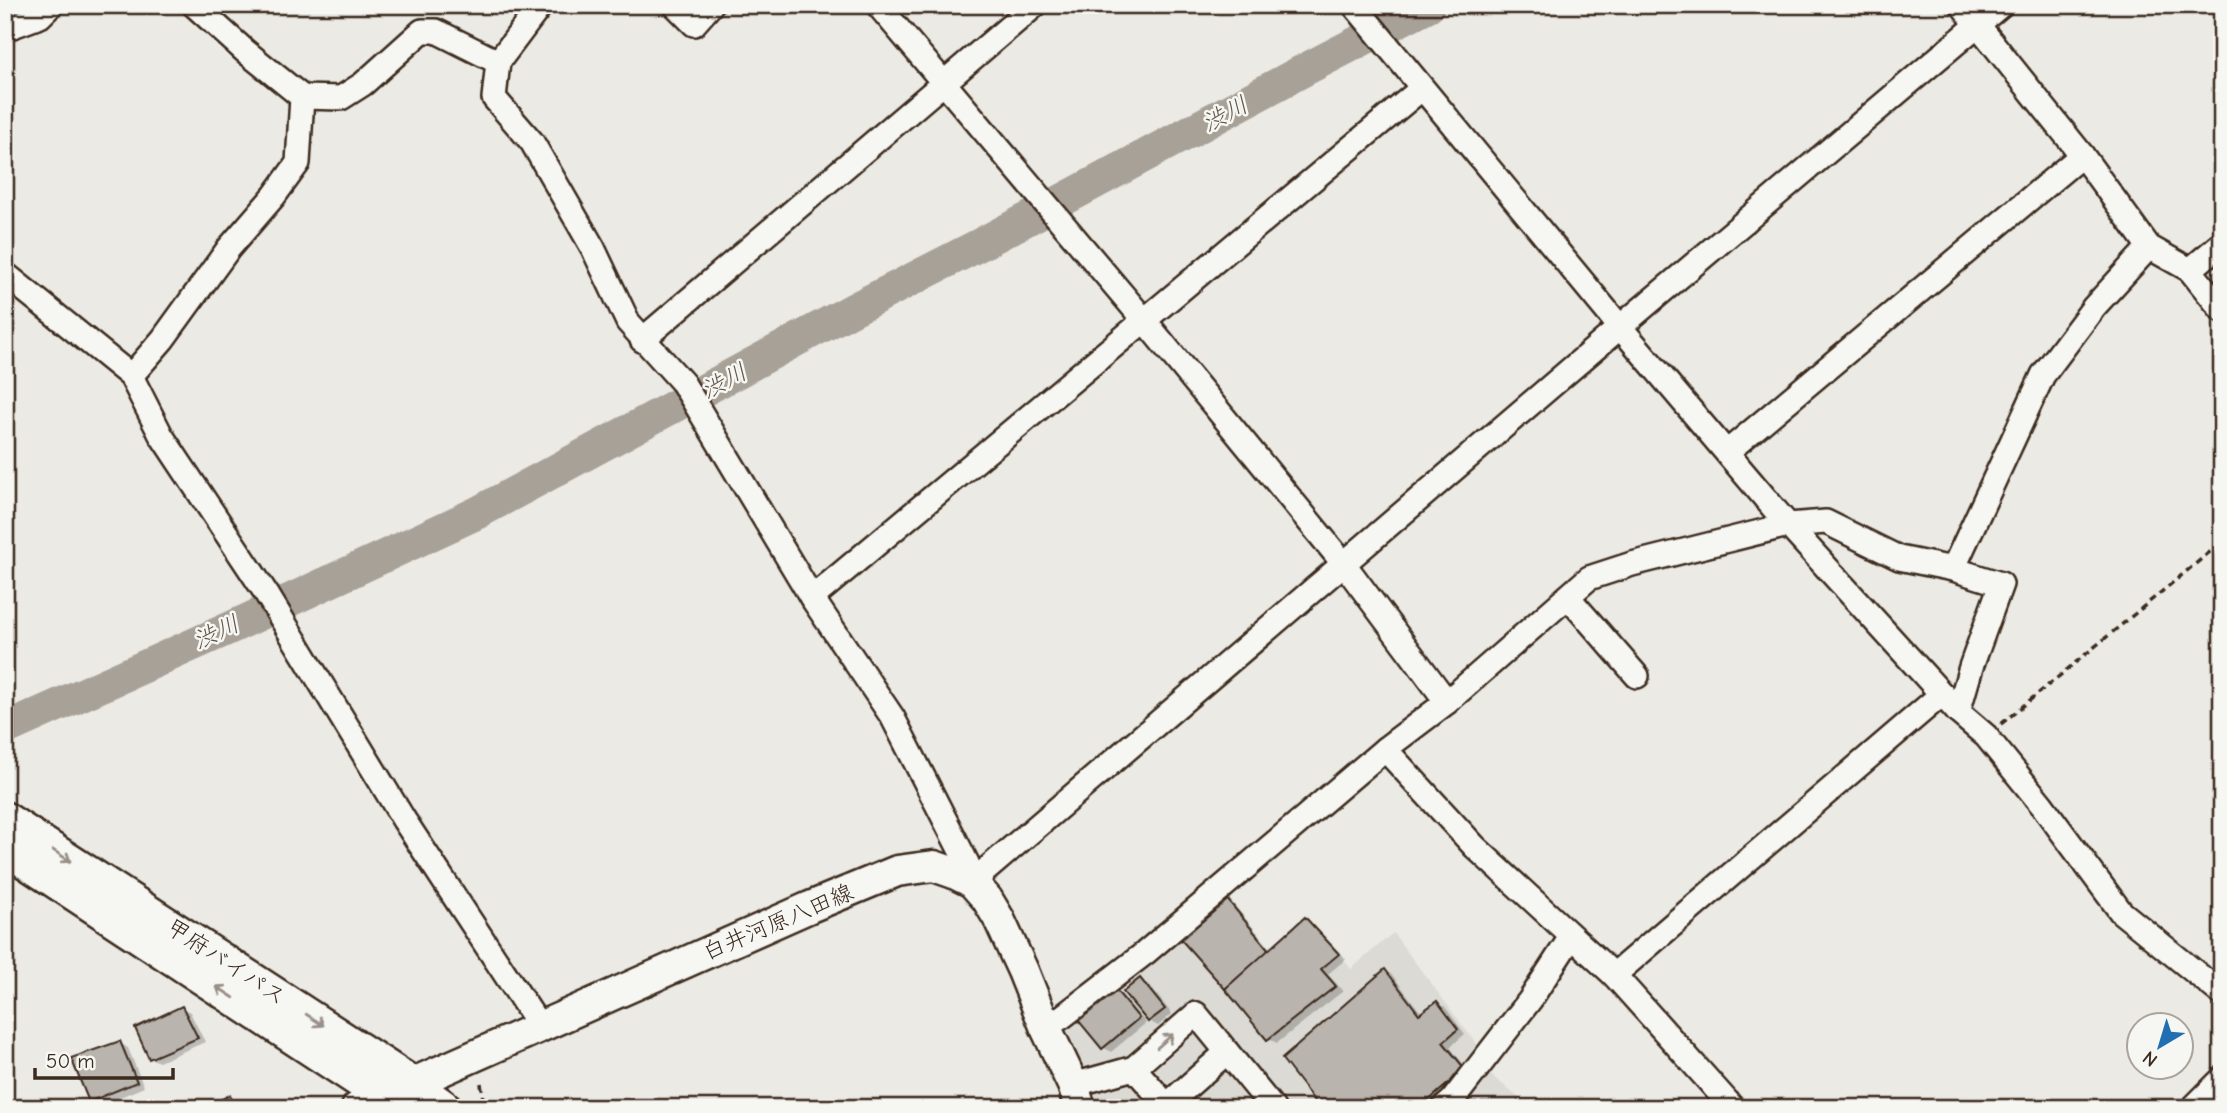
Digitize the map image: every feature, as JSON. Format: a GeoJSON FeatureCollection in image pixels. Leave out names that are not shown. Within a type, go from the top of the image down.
{"type":"FeatureCollection","features":[{"type":"Feature","properties":{"kind":"highway","name":"甲府バイパス"},"geometry":{"type":"LineString","coordinates":[[5,819],[389,1099]]}},
{"type":"Feature","properties":{"kind":"highway","name":"甲府バイパス"},"geometry":{"type":"LineString","coordinates":[[5,848],[389,1099],[445,1108]]}},
{"type":"Feature","properties":{"kind":"main road","name":"白井河原八田線"},"geometry":{"type":"LineString","coordinates":[[389,1099],[540,1027],[810,907],[897,871],[934,866],[972,882],[987,899],[999,919],[1077,1097]]}},
{"type":"Feature","properties":{"kind":"street"},"geometry":{"type":"LineString","coordinates":[[5,29],[40,16],[51,5]]}},
{"type":"Feature","properties":{"kind":"street"},"geometry":{"type":"LineString","coordinates":[[194,5],[302,97],[341,98],[363,84],[422,31],[436,31],[498,62]]}},
{"type":"Feature","properties":{"kind":"street"},"geometry":{"type":"LineString","coordinates":[[541,5],[498,62],[494,98],[532,142],[593,248],[628,322],[683,383],[813,598],[893,718],[967,863],[972,882],[2001,5]]}},
{"type":"Feature","properties":{"kind":"street"},"geometry":{"type":"LineString","coordinates":[[675,5],[694,24],[712,5]]}},
{"type":"Feature","properties":{"kind":"street"},"geometry":{"type":"LineString","coordinates":[[878,5],[1144,320],[1344,564],[1447,702]]}},
{"type":"Feature","properties":{"kind":"street"},"geometry":{"type":"LineString","coordinates":[[642,340],[1035,5]]}},
{"type":"Feature","properties":{"kind":"street"},"geometry":{"type":"LineString","coordinates":[[1962,5],[2082,155],[2149,247],[2190,270],[2222,310]]}},
{"type":"Feature","properties":{"kind":"street"},"geometry":{"type":"LineString","coordinates":[[1360,12],[1421,89],[1788,525],[1958,712],[1986,736],[2065,834],[2120,912],[2222,994]]}},
{"type":"Feature","properties":{"kind":"street"},"geometry":{"type":"LineString","coordinates":[[813,598],[1421,89]]}},
{"type":"Feature","properties":{"kind":"street"},"geometry":{"type":"LineString","coordinates":[[131,376],[163,339],[229,248],[274,196],[298,163],[302,97]]}},
{"type":"Feature","properties":{"kind":"street"},"geometry":{"type":"LineString","coordinates":[[1727,452],[2082,155]]}},
{"type":"Feature","properties":{"kind":"street"},"geometry":{"type":"LineString","coordinates":[[2190,270],[2222,243]]}},
{"type":"Feature","properties":{"kind":"street"},"geometry":{"type":"LineString","coordinates":[[1953,569],[2043,375],[2094,307],[2149,247]]}},
{"type":"Feature","properties":{"kind":"street"},"geometry":{"type":"LineString","coordinates":[[5,274],[131,376],[161,435],[266,593],[404,820],[540,1027]]}},
{"type":"Feature","properties":{"kind":"street"},"geometry":{"type":"LineString","coordinates":[[1045,1026],[1102,988],[1385,749],[1447,702],[1589,579],[1788,525],[1826,522],[1899,558],[1953,569],[2001,584],[1958,712]]}},
{"type":"Feature","properties":{"kind":"street"},"geometry":{"type":"LineString","coordinates":[[1568,597],[1637,676]]}},
{"type":"Feature","properties":{"kind":"street"},"geometry":{"type":"LineString","coordinates":[[1614,975],[1942,694]]}},
{"type":"Feature","properties":{"kind":"street"},"geometry":{"type":"LineString","coordinates":[[1385,749],[1475,846],[1614,975],[1733,1108]]}},
{"type":"Feature","properties":{"kind":"street"},"geometry":{"type":"LineString","coordinates":[[1444,1108],[1530,1000],[1572,937]]}},
{"type":"Feature","properties":{"kind":"street"},"geometry":{"type":"LineString","coordinates":[[1077,1097],[1134,1068],[1196,1014],[1227,1052],[1260,1103]]}},
{"type":"Feature","properties":{"kind":"street"},"geometry":{"type":"LineString","coordinates":[[1134,1068],[1168,1106],[1227,1052]]}},
{"type":"Feature","properties":{"kind":"street"},"geometry":{"type":"LineString","coordinates":[[2193,1108],[2222,1079]]}},
{"type":"Feature","properties":{"kind":"path"},"geometry":{"type":"LineString","coordinates":[[1986,736],[2222,542]]}},
{"type":"Feature","properties":{"kind":"path"},"geometry":{"type":"LineString","coordinates":[[481,1083],[486,1108]]}},
{"type":"Feature","properties":{"kind":"shaded area"},"geometry":{"type":"Polygon","coordinates":[[[1222,893],[1269,950],[1339,954],[1351,969],[1393,933],[1482,1051],[1486,1071],[1531,1108],[1093,1108],[1061,1027],[1222,893]]]}},
{"type":"Feature","properties":{"kind":"building"},"geometry":{"type":"Polygon","coordinates":[[[1222,893],[1269,950],[1225,989],[1175,933],[1222,893]]]}},
{"type":"Feature","properties":{"kind":"building"},"geometry":{"type":"Polygon","coordinates":[[[1305,917],[1339,954],[1321,969],[1336,986],[1267,1040],[1225,989],[1305,917]]]}},
{"type":"Feature","properties":{"kind":"building"},"geometry":{"type":"Polygon","coordinates":[[[1385,969],[1419,1014],[1437,1001],[1458,1029],[1443,1042],[1465,1069],[1420,1108],[1320,1108],[1282,1059],[1385,969]]]}},
{"type":"Feature","properties":{"kind":"building"},"geometry":{"type":"Polygon","coordinates":[[[1140,978],[1165,1009],[1148,1022],[1123,992],[1140,978]]]}},
{"type":"Feature","properties":{"kind":"building"},"geometry":{"type":"Polygon","coordinates":[[[1115,989],[1139,1018],[1102,1049],[1078,1020],[1115,989]]]}},
{"type":"Feature","properties":{"kind":"building"},"geometry":{"type":"Polygon","coordinates":[[[182,1006],[198,1038],[149,1059],[135,1028],[182,1006]]]}},
{"type":"Feature","properties":{"kind":"building"},"geometry":{"type":"Polygon","coordinates":[[[120,1041],[137,1082],[89,1102],[71,1058],[120,1041]]]}},
{"type":"Feature","properties":{"kind":"building"},"geometry":{"type":"Polygon","coordinates":[[[230,1095],[235,1108],[204,1108],[230,1095]]]}},
{"type":"Feature","properties":{"kind":"waterway","name":"渋川"},"geometry":{"type":"LineString","coordinates":[[5,729],[477,513],[852,310],[1429,5]]}}]}
